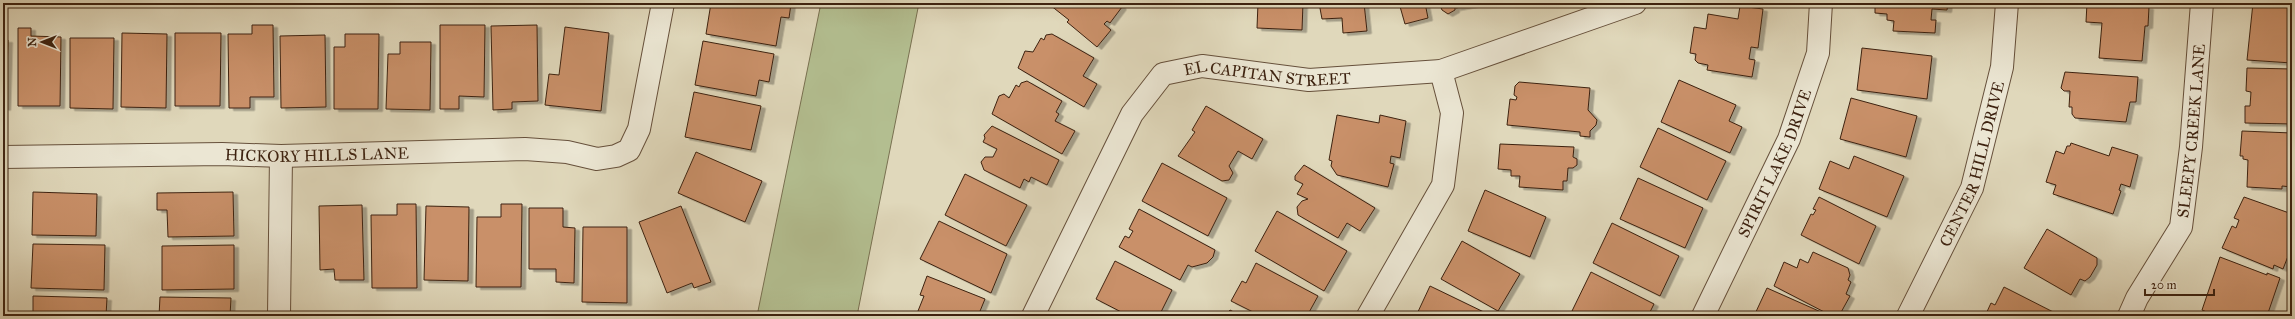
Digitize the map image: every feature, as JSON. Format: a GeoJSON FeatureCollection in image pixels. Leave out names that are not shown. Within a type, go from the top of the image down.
{"type":"FeatureCollection","features":[{"type":"Feature","properties":{"kind":"street","name":"HICKORY HILLS LANE"},"geometry":{"type":"LineString","coordinates":[[3,157],[222,154],[281,156],[525,149],[567,152],[598,159],[616,156],[629,150],[639,129],[663,3]]}},
{"type":"Feature","properties":{"kind":"street","name":"EL CAPITAN STREET"},"geometry":{"type":"LineString","coordinates":[[1033,316],[1132,114],[1163,74],[1202,66],[1309,80],[1441,71],[1635,3]]}},
{"type":"Feature","properties":{"kind":"street","name":"SPIRIT LAKE DRIVE"},"geometry":{"type":"LineString","coordinates":[[1703,316],[1790,139],[1818,53],[1821,3]]}},
{"type":"Feature","properties":{"kind":"street","name":"CENTER HILL DRIVE"},"geometry":{"type":"LineString","coordinates":[[1908,316],[1972,188],[2002,67],[2007,3]]}},
{"type":"Feature","properties":{"kind":"street","name":"SLEEPY CREEK LANE"},"geometry":{"type":"LineString","coordinates":[[2129,316],[2137,298],[2181,227],[2191,148],[2202,3]]}},
{"type":"Feature","properties":{"kind":"street"},"geometry":{"type":"LineString","coordinates":[[1368,316],[1443,186],[1452,113],[1441,71]]}},
{"type":"Feature","properties":{"kind":"street"},"geometry":{"type":"LineString","coordinates":[[278,316],[281,156]]}},
{"type":"Feature","properties":{"kind":"green space"},"geometry":{"type":"Polygon","coordinates":[[[821,3],[919,3],[857,316],[757,316],[821,3]]]}},
{"type":"Feature","properties":{"kind":"building"},"geometry":{"type":"Polygon","coordinates":[[[711,3],[791,4],[789,18],[781,17],[776,46],[706,34],[711,3]]]}},
{"type":"Feature","properties":{"kind":"building"},"geometry":{"type":"Polygon","coordinates":[[[1052,3],[1117,3],[1122,7],[1110,23],[1107,21],[1104,24],[1111,30],[1097,47],[1067,22],[1069,20],[1050,5],[1052,3]]]}},
{"type":"Feature","properties":{"kind":"building"},"geometry":{"type":"Polygon","coordinates":[[[1258,3],[1303,3],[1302,30],[1257,28],[1258,3]]]}},
{"type":"Feature","properties":{"kind":"building"},"geometry":{"type":"Polygon","coordinates":[[[1319,3],[1364,3],[1367,31],[1343,33],[1342,18],[1322,19],[1319,3]]]}},
{"type":"Feature","properties":{"kind":"building"},"geometry":{"type":"Polygon","coordinates":[[[1399,3],[1425,3],[1428,18],[1405,24],[1399,3]]]}},
{"type":"Feature","properties":{"kind":"building"},"geometry":{"type":"Polygon","coordinates":[[[1439,3],[1455,3],[1455,10],[1448,14],[1442,10],[1439,3]]]}},
{"type":"Feature","properties":{"kind":"building"},"geometry":{"type":"Polygon","coordinates":[[[1455,3],[1482,3],[1456,8],[1455,3]]]}},
{"type":"Feature","properties":{"kind":"building"},"geometry":{"type":"Polygon","coordinates":[[[1875,3],[1948,3],[1947,10],[1932,9],[1931,20],[1936,20],[1935,33],[1893,31],[1894,21],[1887,20],[1887,14],[1875,13],[1875,3]]]}},
{"type":"Feature","properties":{"kind":"building"},"geometry":{"type":"Polygon","coordinates":[[[2087,3],[2149,7],[2148,26],[2145,26],[2142,61],[2099,58],[2102,23],[2086,22],[2087,3]]]}},
{"type":"Feature","properties":{"kind":"building"},"geometry":{"type":"Polygon","coordinates":[[[2253,3],[2292,4],[2292,63],[2247,60],[2253,3]]]}},
{"type":"Feature","properties":{"kind":"building"},"geometry":{"type":"Polygon","coordinates":[[[1740,6],[1763,9],[1758,48],[1751,47],[1749,59],[1755,60],[1752,77],[1707,70],[1708,65],[1698,63],[1695,60],[1696,54],[1690,53],[1694,27],[1706,29],[1708,14],[1738,19],[1740,6]]]}},
{"type":"Feature","properties":{"kind":"building"},"geometry":{"type":"Polygon","coordinates":[[[252,25],[273,25],[274,97],[250,97],[250,108],[229,108],[228,34],[252,34],[252,25]]]}},
{"type":"Feature","properties":{"kind":"building"},"geometry":{"type":"Polygon","coordinates":[[[440,25],[485,25],[484,97],[459,96],[459,109],[440,109],[440,25]]]}},
{"type":"Feature","properties":{"kind":"building"},"geometry":{"type":"Polygon","coordinates":[[[537,25],[538,101],[512,102],[512,109],[493,110],[491,26],[537,25]]]}},
{"type":"Feature","properties":{"kind":"building"},"geometry":{"type":"Polygon","coordinates":[[[565,27],[609,33],[601,111],[545,105],[549,74],[559,75],[565,27]]]}},
{"type":"Feature","properties":{"kind":"building"},"geometry":{"type":"Polygon","coordinates":[[[18,28],[31,28],[31,36],[61,37],[60,106],[18,106],[18,28]]]}},
{"type":"Feature","properties":{"kind":"building"},"geometry":{"type":"Polygon","coordinates":[[[122,33],[167,34],[166,108],[121,107],[122,33]]]}},
{"type":"Feature","properties":{"kind":"building"},"geometry":{"type":"Polygon","coordinates":[[[175,33],[221,33],[220,106],[175,106],[175,33]]]}},
{"type":"Feature","properties":{"kind":"building"},"geometry":{"type":"Polygon","coordinates":[[[345,34],[379,34],[378,109],[334,109],[334,47],[345,47],[345,34]]]}},
{"type":"Feature","properties":{"kind":"building"},"geometry":{"type":"Polygon","coordinates":[[[1052,34],[1094,58],[1083,76],[1097,84],[1084,107],[1018,68],[1025,51],[1033,52],[1041,38],[1044,40],[1046,35],[1052,34]]]}},
{"type":"Feature","properties":{"kind":"building"},"geometry":{"type":"Polygon","coordinates":[[[325,35],[326,107],[281,108],[280,36],[325,35]]]}},
{"type":"Feature","properties":{"kind":"building"},"geometry":{"type":"Polygon","coordinates":[[[70,38],[114,38],[113,109],[70,108],[70,38]]]}},
{"type":"Feature","properties":{"kind":"building"},"geometry":{"type":"Polygon","coordinates":[[[3,40],[8,40],[6,108],[3,107],[3,40]]]}},
{"type":"Feature","properties":{"kind":"building"},"geometry":{"type":"Polygon","coordinates":[[[703,41],[774,54],[769,82],[759,80],[756,96],[695,85],[703,41]]]}},
{"type":"Feature","properties":{"kind":"building"},"geometry":{"type":"Polygon","coordinates":[[[400,42],[431,42],[430,110],[386,109],[388,54],[400,54],[400,42]]]}},
{"type":"Feature","properties":{"kind":"building"},"geometry":{"type":"Polygon","coordinates":[[[1862,48],[1932,56],[1927,99],[1857,90],[1862,48]]]}},
{"type":"Feature","properties":{"kind":"building"},"geometry":{"type":"Polygon","coordinates":[[[2247,68],[2292,69],[2292,124],[2245,123],[2245,106],[2250,106],[2251,92],[2246,91],[2247,68]]]}},
{"type":"Feature","properties":{"kind":"building"},"geometry":{"type":"Polygon","coordinates":[[[2065,72],[2138,77],[2136,102],[2130,102],[2126,122],[2075,118],[2072,114],[2072,107],[2069,107],[2070,91],[2064,91],[2061,88],[2065,72]]]}},
{"type":"Feature","properties":{"kind":"building"},"geometry":{"type":"Polygon","coordinates":[[[1679,80],[1736,105],[1729,121],[1742,127],[1730,153],[1661,122],[1679,80]]]}},
{"type":"Feature","properties":{"kind":"building"},"geometry":{"type":"Polygon","coordinates":[[[1027,81],[1062,101],[1056,112],[1059,114],[1055,121],[1075,131],[1062,154],[992,114],[999,96],[1004,94],[1009,98],[1016,85],[1019,87],[1021,83],[1027,81]]]}},
{"type":"Feature","properties":{"kind":"building"},"geometry":{"type":"Polygon","coordinates":[[[1519,82],[1590,88],[1588,110],[1597,120],[1596,125],[1590,131],[1590,137],[1580,136],[1580,132],[1507,125],[1510,99],[1516,100],[1517,97],[1514,95],[1515,86],[1519,82]]]}},
{"type":"Feature","properties":{"kind":"building"},"geometry":{"type":"Polygon","coordinates":[[[694,92],[761,106],[751,150],[685,137],[694,92]]]}},
{"type":"Feature","properties":{"kind":"building"},"geometry":{"type":"Polygon","coordinates":[[[1851,98],[1917,116],[1906,157],[1840,139],[1851,98]]]}},
{"type":"Feature","properties":{"kind":"building"},"geometry":{"type":"Polygon","coordinates":[[[1206,106],[1263,139],[1252,159],[1238,151],[1229,166],[1233,173],[1229,180],[1222,181],[1178,156],[1195,132],[1192,130],[1206,106]]]}},
{"type":"Feature","properties":{"kind":"building"},"geometry":{"type":"Polygon","coordinates":[[[1337,115],[1379,123],[1380,115],[1406,121],[1400,158],[1391,156],[1390,163],[1394,164],[1388,187],[1337,175],[1331,166],[1332,161],[1329,160],[1337,115]]]}},
{"type":"Feature","properties":{"kind":"building"},"geometry":{"type":"Polygon","coordinates":[[[992,126],[1059,160],[1047,185],[1031,177],[1029,182],[1024,179],[1020,188],[984,170],[981,162],[985,157],[993,157],[997,149],[983,142],[985,138],[984,135],[992,126]]]}},
{"type":"Feature","properties":{"kind":"building"},"geometry":{"type":"Polygon","coordinates":[[[1658,128],[1726,161],[1707,200],[1640,167],[1658,128]]]}},
{"type":"Feature","properties":{"kind":"building"},"geometry":{"type":"Polygon","coordinates":[[[2242,131],[2292,133],[2292,187],[2282,186],[2282,189],[2247,187],[2248,160],[2243,159],[2243,156],[2240,156],[2242,131]]]}},
{"type":"Feature","properties":{"kind":"building"},"geometry":{"type":"Polygon","coordinates":[[[2071,143],[2109,156],[2112,147],[2138,155],[2130,187],[2121,184],[2119,190],[2121,191],[2113,214],[2053,194],[2056,185],[2046,182],[2056,151],[2064,154],[2067,146],[2070,146],[2071,143]]]}},
{"type":"Feature","properties":{"kind":"building"},"geometry":{"type":"Polygon","coordinates":[[[1500,144],[1574,147],[1573,157],[1577,159],[1577,165],[1573,168],[1568,168],[1567,181],[1563,181],[1563,190],[1519,187],[1520,176],[1511,176],[1511,170],[1498,169],[1500,144]]]}},
{"type":"Feature","properties":{"kind":"building"},"geometry":{"type":"Polygon","coordinates":[[[696,152],[762,181],[745,222],[678,193],[696,152]]]}},
{"type":"Feature","properties":{"kind":"building"},"geometry":{"type":"Polygon","coordinates":[[[1854,156],[1904,176],[1887,217],[1819,189],[1830,161],[1849,169],[1854,156]]]}},
{"type":"Feature","properties":{"kind":"building"},"geometry":{"type":"Polygon","coordinates":[[[1162,163],[1227,198],[1208,236],[1142,201],[1162,163]]]}},
{"type":"Feature","properties":{"kind":"building"},"geometry":{"type":"Polygon","coordinates":[[[1304,165],[1375,208],[1360,231],[1347,223],[1338,238],[1298,215],[1297,207],[1302,201],[1308,199],[1297,194],[1303,184],[1295,180],[1295,176],[1304,165]]]}},
{"type":"Feature","properties":{"kind":"building"},"geometry":{"type":"Polygon","coordinates":[[[965,174],[1027,205],[1006,246],[945,215],[965,174]]]}},
{"type":"Feature","properties":{"kind":"building"},"geometry":{"type":"Polygon","coordinates":[[[1638,178],[1703,208],[1685,248],[1620,219],[1638,178]]]}},
{"type":"Feature","properties":{"kind":"building"},"geometry":{"type":"Polygon","coordinates":[[[1485,190],[1546,217],[1530,257],[1468,231],[1485,190]]]}},
{"type":"Feature","properties":{"kind":"building"},"geometry":{"type":"Polygon","coordinates":[[[33,192],[97,194],[96,236],[32,235],[33,192]]]}},
{"type":"Feature","properties":{"kind":"building"},"geometry":{"type":"Polygon","coordinates":[[[233,192],[234,236],[168,237],[167,210],[157,210],[157,193],[233,192]]]}},
{"type":"Feature","properties":{"kind":"building"},"geometry":{"type":"Polygon","coordinates":[[[1819,197],[1876,226],[1859,264],[1801,235],[1811,214],[1813,215],[1816,210],[1813,209],[1819,197]]]}},
{"type":"Feature","properties":{"kind":"building"},"geometry":{"type":"Polygon","coordinates":[[[2244,197],[2292,214],[2292,246],[2283,269],[2274,265],[2273,269],[2222,248],[2232,226],[2236,228],[2239,220],[2234,218],[2244,197]]]}},
{"type":"Feature","properties":{"kind":"building"},"geometry":{"type":"Polygon","coordinates":[[[397,204],[416,204],[417,288],[372,288],[371,215],[397,215],[397,204]]]}},
{"type":"Feature","properties":{"kind":"building"},"geometry":{"type":"Polygon","coordinates":[[[501,204],[522,204],[521,287],[476,287],[477,217],[501,217],[501,204]]]}},
{"type":"Feature","properties":{"kind":"building"},"geometry":{"type":"Polygon","coordinates":[[[362,205],[364,280],[335,280],[334,269],[320,270],[319,206],[362,205]]]}},
{"type":"Feature","properties":{"kind":"building"},"geometry":{"type":"Polygon","coordinates":[[[426,206],[469,207],[468,281],[424,280],[426,206]]]}},
{"type":"Feature","properties":{"kind":"building"},"geometry":{"type":"Polygon","coordinates":[[[681,206],[711,282],[694,288],[692,283],[667,293],[639,222],[681,206]]]}},
{"type":"Feature","properties":{"kind":"building"},"geometry":{"type":"Polygon","coordinates":[[[529,208],[563,208],[563,227],[575,228],[574,283],[556,282],[556,269],[529,269],[529,208]]]}},
{"type":"Feature","properties":{"kind":"building"},"geometry":{"type":"Polygon","coordinates":[[[1139,209],[1215,250],[1213,257],[1207,263],[1192,267],[1188,265],[1180,280],[1119,247],[1125,236],[1129,238],[1133,231],[1129,229],[1139,209]]]}},
{"type":"Feature","properties":{"kind":"building"},"geometry":{"type":"Polygon","coordinates":[[[1277,211],[1347,251],[1324,291],[1255,251],[1277,211]]]}},
{"type":"Feature","properties":{"kind":"building"},"geometry":{"type":"Polygon","coordinates":[[[939,221],[1007,254],[991,293],[920,259],[939,221]]]}},
{"type":"Feature","properties":{"kind":"building"},"geometry":{"type":"Polygon","coordinates":[[[1612,223],[1679,256],[1660,296],[1593,263],[1612,223]]]}},
{"type":"Feature","properties":{"kind":"building"},"geometry":{"type":"Polygon","coordinates":[[[583,227],[627,227],[627,303],[582,302],[583,227]]]}},
{"type":"Feature","properties":{"kind":"building"},"geometry":{"type":"Polygon","coordinates":[[[2047,229],[2097,258],[2097,265],[2090,277],[2085,281],[2080,279],[2071,295],[2024,268],[2047,229]]]}},
{"type":"Feature","properties":{"kind":"building"},"geometry":{"type":"Polygon","coordinates":[[[1462,241],[1520,274],[1498,311],[1441,279],[1462,241]]]}},
{"type":"Feature","properties":{"kind":"building"},"geometry":{"type":"Polygon","coordinates":[[[33,244],[105,245],[104,290],[31,288],[33,244]]]}},
{"type":"Feature","properties":{"kind":"building"},"geometry":{"type":"Polygon","coordinates":[[[234,245],[234,289],[162,290],[162,246],[234,245]]]}},
{"type":"Feature","properties":{"kind":"building"},"geometry":{"type":"Polygon","coordinates":[[[1813,252],[1848,268],[1850,275],[1848,280],[1851,282],[1846,294],[1850,296],[1839,316],[1832,316],[1774,286],[1784,262],[1797,268],[1800,259],[1808,263],[1813,252]]]}},
{"type":"Feature","properties":{"kind":"building"},"geometry":{"type":"Polygon","coordinates":[[[2220,257],[2267,275],[2267,273],[2280,278],[2267,316],[2216,316],[2202,310],[2220,257]]]}},
{"type":"Feature","properties":{"kind":"building"},"geometry":{"type":"Polygon","coordinates":[[[1115,261],[1172,290],[1159,316],[1129,316],[1096,299],[1115,261]]]}},
{"type":"Feature","properties":{"kind":"building"},"geometry":{"type":"Polygon","coordinates":[[[1256,263],[1318,296],[1307,316],[1261,316],[1231,301],[1242,281],[1246,283],[1256,263]]]}},
{"type":"Feature","properties":{"kind":"building"},"geometry":{"type":"Polygon","coordinates":[[[1591,272],[1654,304],[1648,316],[1582,316],[1572,311],[1591,272]]]}},
{"type":"Feature","properties":{"kind":"building"},"geometry":{"type":"Polygon","coordinates":[[[927,276],[985,299],[978,316],[916,316],[924,296],[920,295],[927,276]]]}},
{"type":"Feature","properties":{"kind":"building"},"geometry":{"type":"Polygon","coordinates":[[[1430,286],[1492,316],[1416,316],[1430,286]]]}},
{"type":"Feature","properties":{"kind":"building"},"geometry":{"type":"Polygon","coordinates":[[[2004,287],[2061,316],[1985,316],[1991,303],[1995,305],[2004,287]]]}},
{"type":"Feature","properties":{"kind":"building"},"geometry":{"type":"Polygon","coordinates":[[[1767,288],[1830,316],[1754,316],[1767,288]]]}},
{"type":"Feature","properties":{"kind":"building"},"geometry":{"type":"Polygon","coordinates":[[[33,296],[107,298],[106,316],[33,316],[33,296]]]}},
{"type":"Feature","properties":{"kind":"building"},"geometry":{"type":"Polygon","coordinates":[[[160,297],[231,298],[230,316],[159,316],[160,297]]]}},
{"type":"Feature","properties":{"kind":"building"},"geometry":{"type":"Polygon","coordinates":[[[1230,310],[1241,316],[1225,316],[1230,310]]]}}]}
